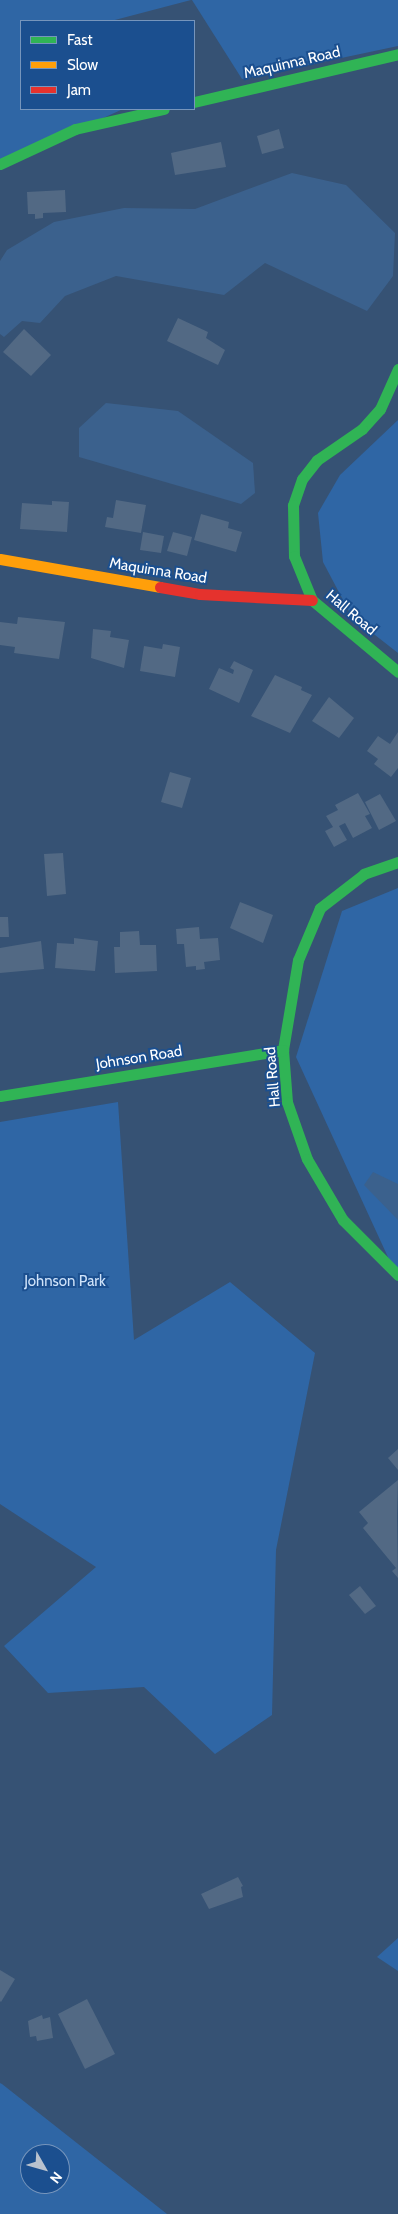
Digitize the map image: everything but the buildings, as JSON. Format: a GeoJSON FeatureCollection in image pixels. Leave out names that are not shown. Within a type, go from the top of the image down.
{"type":"FeatureCollection","features":[{"type":"Feature","properties":{"kind":"street","name":"Maquinna Road"},"geometry":{"type":"LineString","coordinates":[[195,102],[398,54]]}},
{"type":"Feature","properties":{"kind":"street"},"geometry":{"type":"LineString","coordinates":[[0,164],[14,155],[75,129],[160,110]]}},
{"type":"Feature","properties":{"kind":"street","name":"Hall Road"},"geometry":{"type":"LineString","coordinates":[[398,369],[380,408],[368,422],[317,460],[302,479],[293,505],[294,556],[312,600],[398,672]]}},
{"type":"Feature","properties":{"kind":"street","name":"Maquinna Road"},"geometry":{"type":"LineString","coordinates":[[0,559],[200,594],[312,600]]}},
{"type":"Feature","properties":{"kind":"street","name":"Hall Road"},"geometry":{"type":"LineString","coordinates":[[398,862],[364,874],[320,908],[298,960],[282,1050],[287,1102],[306,1159],[343,1220],[398,1275]]}},
{"type":"Feature","properties":{"kind":"street","name":"Johnson Road"},"geometry":{"type":"LineString","coordinates":[[0,1096],[282,1050]]}},
{"type":"Feature","properties":{"kind":"green space"},"geometry":{"type":"Polygon","coordinates":[[[0,0],[191,0],[115,20],[20,20],[20,110],[121,110],[0,165],[0,0]]]}},
{"type":"Feature","properties":{"kind":"green space"},"geometry":{"type":"Polygon","coordinates":[[[192,0],[398,0],[398,46],[242,79],[192,0]]]}},
{"type":"Feature","properties":{"kind":"green space"},"geometry":{"type":"Polygon","coordinates":[[[398,420],[398,653],[352,617],[323,562],[318,513],[340,475],[398,420]]]}},
{"type":"Feature","properties":{"kind":"green space"},"geometry":{"type":"Polygon","coordinates":[[[398,888],[398,1272],[393,1268],[296,1057],[342,911],[398,888]]]}},
{"type":"Feature","properties":{"kind":"green space","name":"Johnson Park"},"geometry":{"type":"Polygon","coordinates":[[[118,1102],[134,1340],[230,1282],[315,1353],[276,1550],[272,1715],[215,1754],[144,1687],[48,1693],[4,1646],[96,1567],[0,1504],[0,1122],[118,1102]]]}},
{"type":"Feature","properties":{"kind":"green space"},"geometry":{"type":"Polygon","coordinates":[[[398,1938],[398,1971],[377,1957],[398,1938]]]}},
{"type":"Feature","properties":{"kind":"green space"},"geometry":{"type":"Polygon","coordinates":[[[0,2083],[2,2084],[167,2214],[0,2214],[0,2083]]]}},
{"type":"Feature","properties":{"kind":"shaded area"},"geometry":{"type":"Polygon","coordinates":[[[292,173],[346,185],[395,233],[393,276],[367,311],[265,263],[224,295],[116,276],[65,296],[40,323],[22,321],[4,337],[0,334],[0,261],[7,250],[54,222],[124,208],[195,209],[292,173]]]}},
{"type":"Feature","properties":{"kind":"shaded area"},"geometry":{"type":"Polygon","coordinates":[[[106,403],[178,411],[253,463],[255,493],[241,504],[79,457],[79,428],[106,403]]]}},
{"type":"Feature","properties":{"kind":"shaded area"},"geometry":{"type":"Polygon","coordinates":[[[373,1172],[398,1184],[398,1220],[364,1185],[373,1172]]]}},
{"type":"Feature","properties":{"kind":"traffic: fast"},"geometry":{"type":"LineString","coordinates":[[195,102],[398,54]]}},
{"type":"Feature","properties":{"kind":"traffic: fast"},"geometry":{"type":"LineString","coordinates":[[0,164],[75,129],[160,110]]}},
{"type":"Feature","properties":{"kind":"traffic: fast"},"geometry":{"type":"LineString","coordinates":[[398,369],[380,409],[362,429],[317,460],[302,479],[293,505],[294,556],[312,600],[398,672]]}},
{"type":"Feature","properties":{"kind":"traffic: fast"},"geometry":{"type":"LineString","coordinates":[[398,862],[364,874],[320,908],[298,960],[283,1050],[287,1102],[307,1159],[343,1220],[398,1275]]}},
{"type":"Feature","properties":{"kind":"traffic: fast"},"geometry":{"type":"LineString","coordinates":[[0,1096],[283,1050]]}},
{"type":"Feature","properties":{"kind":"traffic: slow"},"geometry":{"type":"LineString","coordinates":[[0,559],[160,587]]}},
{"type":"Feature","properties":{"kind":"traffic: jam"},"geometry":{"type":"LineString","coordinates":[[160,587],[200,594],[312,600]]}}]}
